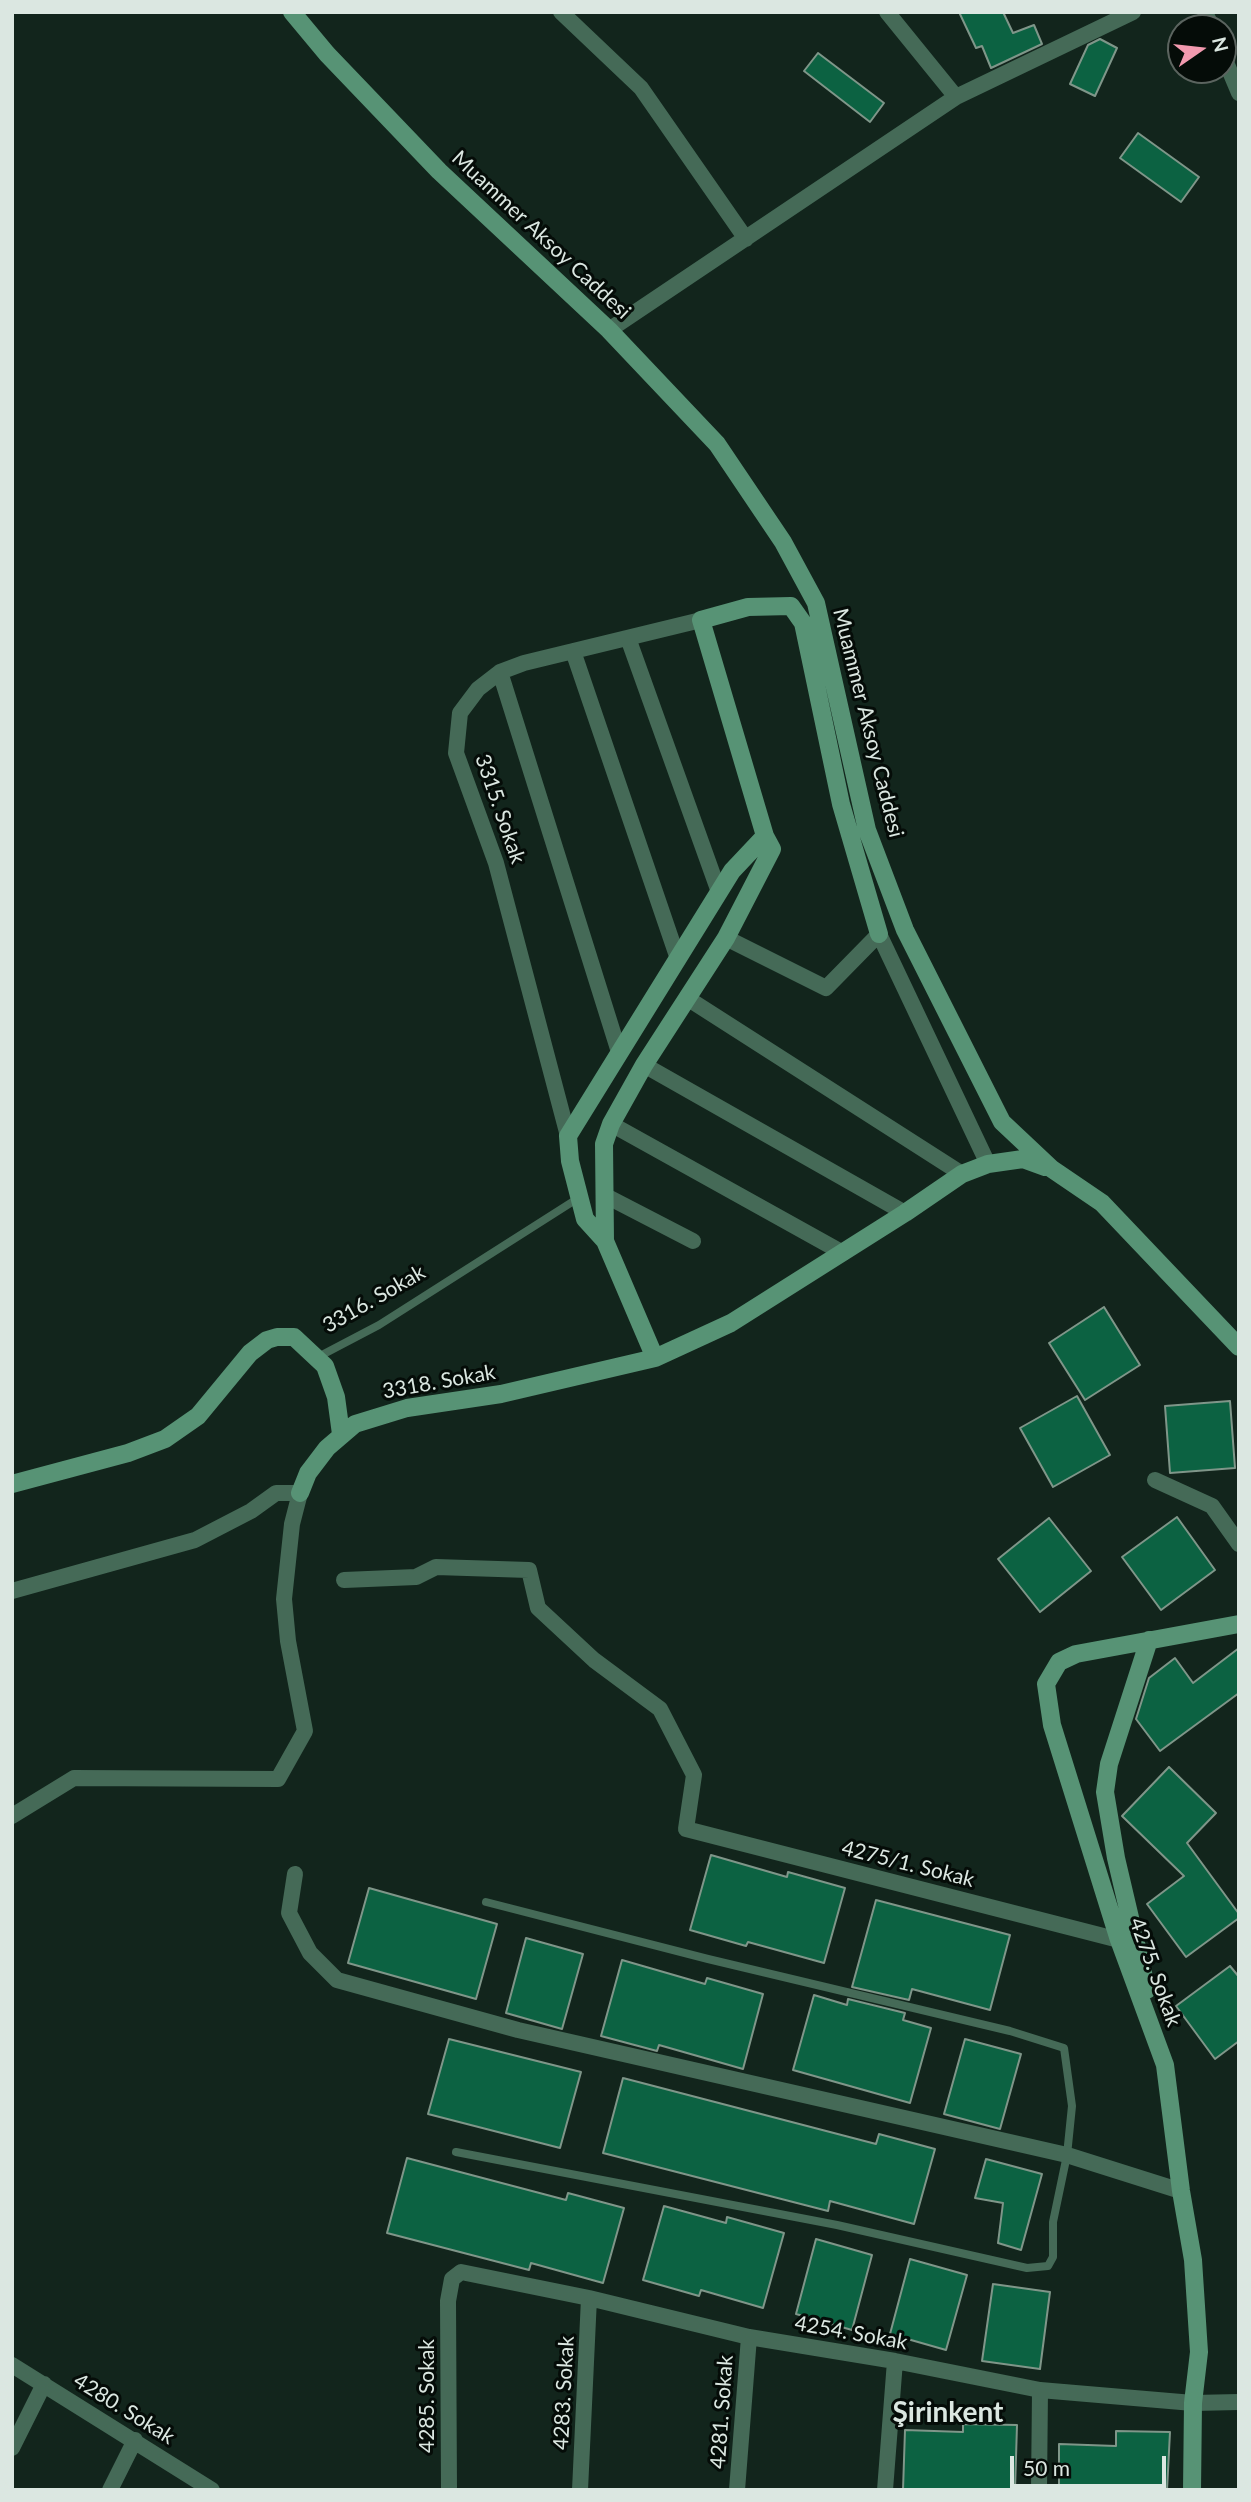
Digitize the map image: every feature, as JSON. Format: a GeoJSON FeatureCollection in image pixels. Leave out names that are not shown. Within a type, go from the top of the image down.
{"type":"FeatureCollection","features":[{"type":"Feature","properties":{"kind":"street","name":"Muammer Aksoy Caddesi"},"geometry":{"type":"LineString","coordinates":[[292,12],[327,54],[439,171],[609,330],[717,444],[783,542],[816,603],[867,830],[905,930],[1002,1122],[1052,1169],[1102,1203],[1239,1347]]}},
{"type":"Feature","properties":{"kind":"street"},"geometry":{"type":"LineString","coordinates":[[561,12],[641,89],[746,239]]}},
{"type":"Feature","properties":{"kind":"street"},"geometry":{"type":"LineString","coordinates":[[887,12],[956,97]]}},
{"type":"Feature","properties":{"kind":"street"},"geometry":{"type":"LineString","coordinates":[[609,330],[956,97],[1133,12]]}},
{"type":"Feature","properties":{"kind":"street"},"geometry":{"type":"LineString","coordinates":[[605,1241],[604,1144],[611,1124],[644,1065],[726,938],[772,849],[765,836],[701,620],[748,607],[791,606],[803,623],[841,804],[879,934],[988,1164]]}},
{"type":"Feature","properties":{"kind":"street","name":"3315. Sokak"},"geometry":{"type":"LineString","coordinates":[[568,1136],[496,863],[456,753],[460,713],[478,689],[500,672],[524,663],[701,620]]}},
{"type":"Feature","properties":{"kind":"street"},"geometry":{"type":"LineString","coordinates":[[628,638],[719,892]]}},
{"type":"Feature","properties":{"kind":"street"},"geometry":{"type":"LineString","coordinates":[[573,651],[678,959]]}},
{"type":"Feature","properties":{"kind":"street"},"geometry":{"type":"LineString","coordinates":[[500,672],[619,1052]]}},
{"type":"Feature","properties":{"kind":"street"},"geometry":{"type":"LineString","coordinates":[[655,1357],[605,1241],[585,1219],[570,1161],[568,1136],[732,872],[765,836]]}},
{"type":"Feature","properties":{"kind":"street"},"geometry":{"type":"LineString","coordinates":[[726,938],[826,988],[879,934]]}},
{"type":"Feature","properties":{"kind":"street"},"geometry":{"type":"LineString","coordinates":[[687,998],[962,1174]]}},
{"type":"Feature","properties":{"kind":"street"},"geometry":{"type":"LineString","coordinates":[[644,1065],[905,1213]]}},
{"type":"Feature","properties":{"kind":"street"},"geometry":{"type":"LineString","coordinates":[[611,1124],[843,1253]]}},
{"type":"Feature","properties":{"kind":"street","name":"3318. Sokak"},"geometry":{"type":"LineString","coordinates":[[12,1816],[74,1778],[278,1779],[305,1731],[288,1641],[284,1600],[292,1524],[308,1473],[327,1448],[355,1424],[407,1408],[501,1395],[655,1357],[731,1323],[962,1174],[988,1164],[1023,1159],[1052,1169]]}},
{"type":"Feature","properties":{"kind":"street"},"geometry":{"type":"LineString","coordinates":[[606,1196],[693,1241]]}},
{"type":"Feature","properties":{"kind":"street","name":"3316. Sokak"},"geometry":{"type":"LineString","coordinates":[[12,1484],[128,1453],[165,1439],[198,1416],[242,1362],[267,1340],[277,1337],[294,1338],[318,1357]]}},
{"type":"Feature","properties":{"kind":"street"},"geometry":{"type":"LineString","coordinates":[[318,1357],[331,1381],[341,1434]]}},
{"type":"Feature","properties":{"kind":"street"},"geometry":{"type":"LineString","coordinates":[[1154,1480],[1212,1506],[1239,1544]]}},
{"type":"Feature","properties":{"kind":"street"},"geometry":{"type":"LineString","coordinates":[[12,1591],[195,1540],[251,1511],[276,1493],[300,1493]]}},
{"type":"Feature","properties":{"kind":"street","name":"4275/1. Sokak"},"geometry":{"type":"LineString","coordinates":[[344,1580],[416,1577],[436,1567],[529,1570],[538,1608],[594,1660],[660,1709],[694,1774],[686,1829],[1119,1940]]}},
{"type":"Feature","properties":{"kind":"street","name":"4275. Sokak"},"geometry":{"type":"LineString","coordinates":[[1192,2490],[1194,2403],[1199,2352],[1193,2260],[1165,2065],[1119,1940],[1052,1725],[1046,1685],[1059,1662],[1076,1654],[1239,1624]]}},
{"type":"Feature","properties":{"kind":"street"},"geometry":{"type":"LineString","coordinates":[[1149,1640],[1109,1764],[1105,1792],[1116,1858],[1165,2065]]}},
{"type":"Feature","properties":{"kind":"street"},"geometry":{"type":"LineString","coordinates":[[295,1874],[289,1913],[310,1953],[337,1980],[518,2030],[1067,2155],[1181,2191]]}},
{"type":"Feature","properties":{"kind":"street","name":"4254. Sokak"},"geometry":{"type":"LineString","coordinates":[[448,2301],[452,2279],[461,2272],[589,2298],[749,2337],[895,2361],[1040,2390],[1194,2403],[1239,2402]]}},
{"type":"Feature","properties":{"kind":"street","name":"4283. Sokak"},"geometry":{"type":"LineString","coordinates":[[580,2490],[589,2298]]}},
{"type":"Feature","properties":{"kind":"street","name":"4285. Sokak"},"geometry":{"type":"LineString","coordinates":[[448,2301],[449,2490]]}},
{"type":"Feature","properties":{"kind":"street","name":"4281. Sokak"},"geometry":{"type":"LineString","coordinates":[[737,2490],[749,2337]]}},
{"type":"Feature","properties":{"kind":"street"},"geometry":{"type":"LineString","coordinates":[[885,2490],[895,2361]]}},
{"type":"Feature","properties":{"kind":"street","name":"4280. Sokak"},"geometry":{"type":"LineString","coordinates":[[12,2365],[212,2490]]}},
{"type":"Feature","properties":{"kind":"street"},"geometry":{"type":"LineString","coordinates":[[12,2448],[44,2384]]}},
{"type":"Feature","properties":{"kind":"street"},"geometry":{"type":"LineString","coordinates":[[1039,2490],[1040,2390]]}},
{"type":"Feature","properties":{"kind":"street"},"geometry":{"type":"LineString","coordinates":[[110,2490],[135,2440]]}},
{"type":"Feature","properties":{"kind":"lane","name":"3316. Sokak"},"geometry":{"type":"LineString","coordinates":[[318,1357],[379,1325],[580,1197]]}},
{"type":"Feature","properties":{"kind":"lane"},"geometry":{"type":"LineString","coordinates":[[456,2152],[837,2225],[1027,2268],[1048,2266],[1053,2257],[1054,2222],[1067,2155],[1072,2106],[1064,2048],[1010,2031],[708,1959],[486,1902]]}},
{"type":"Feature","properties":{"kind":"building"},"geometry":{"type":"Polygon","coordinates":[[[959,12],[1003,12],[1013,33],[1034,25],[1042,44],[991,68],[982,46],[976,48],[959,12]]]}},
{"type":"Feature","properties":{"kind":"building"},"geometry":{"type":"Polygon","coordinates":[[[1100,39],[1117,48],[1095,96],[1070,84],[1088,45],[1100,39]]]}},
{"type":"Feature","properties":{"kind":"building"},"geometry":{"type":"Polygon","coordinates":[[[818,53],[884,103],[870,122],[804,71],[818,53]]]}},
{"type":"Feature","properties":{"kind":"building"},"geometry":{"type":"Polygon","coordinates":[[[1138,133],[1199,177],[1181,202],[1120,158],[1138,133]]]}},
{"type":"Feature","properties":{"kind":"building"},"geometry":{"type":"Polygon","coordinates":[[[1104,1307],[1140,1365],[1085,1400],[1049,1343],[1104,1307]]]}},
{"type":"Feature","properties":{"kind":"building"},"geometry":{"type":"Polygon","coordinates":[[[1077,1396],[1110,1455],[1053,1487],[1020,1428],[1077,1396]]]}},
{"type":"Feature","properties":{"kind":"building"},"geometry":{"type":"Polygon","coordinates":[[[1230,1401],[1235,1468],[1170,1473],[1165,1406],[1230,1401]]]}},
{"type":"Feature","properties":{"kind":"building"},"geometry":{"type":"Polygon","coordinates":[[[1177,1517],[1215,1570],[1161,1610],[1122,1557],[1177,1517]]]}},
{"type":"Feature","properties":{"kind":"building"},"geometry":{"type":"Polygon","coordinates":[[[1049,1518],[1091,1571],[1040,1612],[998,1559],[1049,1518]]]}},
{"type":"Feature","properties":{"kind":"building"},"geometry":{"type":"Polygon","coordinates":[[[1239,1648],[1239,1693],[1160,1751],[1136,1719],[1149,1678],[1175,1658],[1193,1683],[1239,1648]]]}},
{"type":"Feature","properties":{"kind":"building"},"geometry":{"type":"Polygon","coordinates":[[[1169,1767],[1216,1813],[1187,1843],[1239,1914],[1239,1918],[1186,1957],[1147,1904],[1184,1876],[1122,1816],[1169,1767]]]}},
{"type":"Feature","properties":{"kind":"building"},"geometry":{"type":"Polygon","coordinates":[[[711,1855],[787,1877],[788,1872],[845,1888],[824,1963],[748,1942],[746,1946],[690,1930],[711,1855]]]}},
{"type":"Feature","properties":{"kind":"building"},"geometry":{"type":"Polygon","coordinates":[[[369,1888],[497,1924],[476,1999],[348,1963],[369,1888]]]}},
{"type":"Feature","properties":{"kind":"building"},"geometry":{"type":"Polygon","coordinates":[[[876,1900],[1010,1935],[990,2010],[912,1989],[909,2000],[852,1987],[876,1900]]]}},
{"type":"Feature","properties":{"kind":"building"},"geometry":{"type":"Polygon","coordinates":[[[526,1938],[583,1954],[562,2029],[506,2013],[526,1938]]]}},
{"type":"Feature","properties":{"kind":"building"},"geometry":{"type":"Polygon","coordinates":[[[622,1960],[705,1984],[707,1978],[763,1994],[743,2069],[659,2045],[657,2051],[601,2036],[622,1960]]]}},
{"type":"Feature","properties":{"kind":"building"},"geometry":{"type":"Polygon","coordinates":[[[1230,1966],[1239,1977],[1239,2041],[1215,2059],[1176,2006],[1230,1966]]]}},
{"type":"Feature","properties":{"kind":"building"},"geometry":{"type":"Polygon","coordinates":[[[814,1995],[847,2005],[848,1999],[905,2013],[903,2020],[931,2028],[910,2103],[793,2070],[814,1995]]]}},
{"type":"Feature","properties":{"kind":"building"},"geometry":{"type":"Polygon","coordinates":[[[449,2039],[581,2072],[560,2148],[428,2114],[449,2039]]]}},
{"type":"Feature","properties":{"kind":"building"},"geometry":{"type":"Polygon","coordinates":[[[965,2039],[1021,2054],[1000,2129],[944,2114],[965,2039]]]}},
{"type":"Feature","properties":{"kind":"building"},"geometry":{"type":"Polygon","coordinates":[[[623,2078],[876,2144],[879,2134],[935,2149],[914,2224],[830,2201],[828,2211],[603,2153],[623,2078]]]}},
{"type":"Feature","properties":{"kind":"building"},"geometry":{"type":"Polygon","coordinates":[[[407,2158],[566,2200],[568,2193],[624,2208],[603,2283],[531,2263],[529,2270],[387,2233],[407,2158]]]}},
{"type":"Feature","properties":{"kind":"building"},"geometry":{"type":"Polygon","coordinates":[[[986,2159],[1042,2174],[1021,2250],[998,2243],[1003,2203],[975,2198],[986,2159]]]}},
{"type":"Feature","properties":{"kind":"building"},"geometry":{"type":"Polygon","coordinates":[[[664,2206],[726,2223],[727,2217],[784,2233],[763,2308],[701,2290],[699,2296],[643,2280],[664,2206]]]}},
{"type":"Feature","properties":{"kind":"building"},"geometry":{"type":"Polygon","coordinates":[[[816,2239],[872,2255],[852,2330],[796,2314],[816,2239]]]}},
{"type":"Feature","properties":{"kind":"building"},"geometry":{"type":"Polygon","coordinates":[[[910,2259],[967,2275],[946,2350],[890,2334],[910,2259]]]}},
{"type":"Feature","properties":{"kind":"building"},"geometry":{"type":"Polygon","coordinates":[[[993,2284],[1050,2292],[1040,2369],[982,2361],[993,2284]]]}},
{"type":"Feature","properties":{"kind":"building"},"geometry":{"type":"Polygon","coordinates":[[[963,2424],[1017,2425],[1015,2490],[903,2490],[905,2430],[963,2432],[963,2424]]]}},
{"type":"Feature","properties":{"kind":"building"},"geometry":{"type":"Polygon","coordinates":[[[1116,2431],[1170,2432],[1167,2490],[1114,2490],[1114,2486],[1059,2485],[1059,2444],[1116,2446],[1116,2431]]]}},
{"type":"Feature","properties":{"kind":"district","name":"Şirinkent"},"geometry":{"type":"Point","coordinates":[948,2413]}}]}
